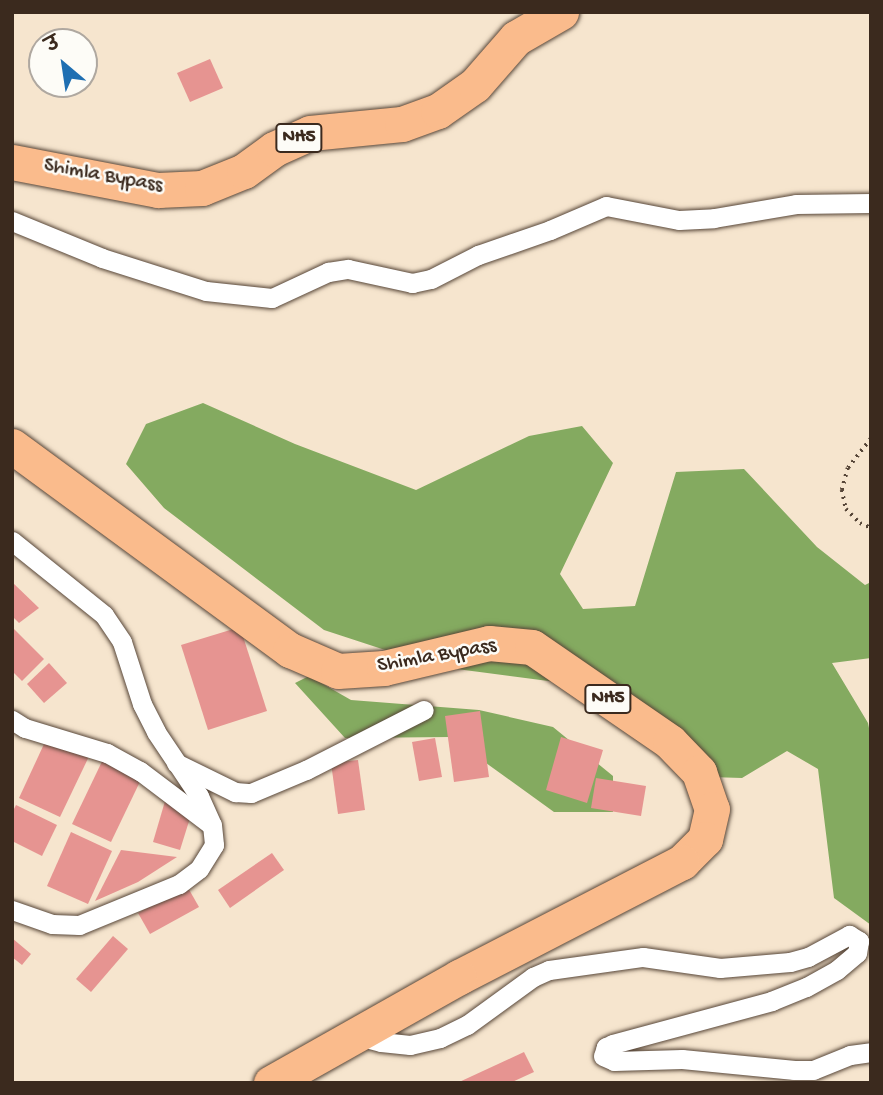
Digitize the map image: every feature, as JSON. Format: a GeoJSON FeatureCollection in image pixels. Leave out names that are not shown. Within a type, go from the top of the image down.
{"type":"FeatureCollection","features":[{"type":"Feature","properties":{"kind":"highway","name":"Shimla Bypass"},"geometry":{"type":"LineString","coordinates":[[12,162],[158,190],[202,188],[244,171],[274,149],[310,133],[402,124],[438,111],[475,85],[516,38],[561,12]]}},
{"type":"Feature","properties":{"kind":"highway","name":"Shimla Bypass"},"geometry":{"type":"LineString","coordinates":[[12,446],[290,650],[338,671],[384,668],[489,643],[532,648],[670,742],[699,772],[712,809],[705,839],[682,862],[354,1035],[271,1083]]}},
{"type":"Feature","properties":{"kind":"street"},"geometry":{"type":"LineString","coordinates":[[12,221],[102,258],[206,291],[272,298],[292,292],[328,272],[348,270],[412,283],[431,279],[478,255],[550,230],[606,206],[679,220],[714,218],[796,204],[871,203]]}},
{"type":"Feature","properties":{"kind":"street"},"geometry":{"type":"LineString","coordinates":[[12,541],[104,615],[122,642],[142,704],[175,763],[199,796],[212,825],[214,845],[199,869],[179,884],[117,912],[79,925],[52,924],[12,910]]}},
{"type":"Feature","properties":{"kind":"street"},"geometry":{"type":"LineString","coordinates":[[175,763],[235,792],[251,793],[306,770],[424,710]]}},
{"type":"Feature","properties":{"kind":"street"},"geometry":{"type":"LineString","coordinates":[[12,720],[25,728],[107,753],[140,771],[212,825]]}},
{"type":"Feature","properties":{"kind":"street"},"geometry":{"type":"LineString","coordinates":[[354,1035],[381,1042],[410,1045],[440,1038],[467,1025],[533,977],[550,970],[643,957],[720,968],[790,962],[808,957],[849,935],[859,941],[857,953],[837,970],[806,987],[772,1001],[613,1044],[606,1047],[603,1056],[614,1061],[682,1059],[813,1070],[850,1055],[871,1052]]}},
{"type":"Feature","properties":{"kind":"path"},"geometry":{"type":"LineString","coordinates":[[871,439],[848,468],[842,490],[846,509],[871,528]]}},
{"type":"Feature","properties":{"kind":"green space"},"geometry":{"type":"Polygon","coordinates":[[[203,403],[295,444],[416,490],[529,436],[582,426],[613,463],[560,574],[583,609],[635,606],[676,472],[744,469],[817,547],[865,585],[871,582],[871,658],[832,663],[868,723],[871,738],[871,925],[834,898],[818,769],[787,751],[742,778],[710,777],[556,682],[434,666],[324,630],[164,508],[126,464],[146,424],[203,403]]]}},
{"type":"Feature","properties":{"kind":"green space"},"geometry":{"type":"Polygon","coordinates":[[[309,676],[351,700],[479,710],[553,727],[613,776],[613,812],[554,812],[450,737],[345,738],[295,683],[309,676]]]}},
{"type":"Feature","properties":{"kind":"building"},"geometry":{"type":"Polygon","coordinates":[[[210,59],[223,88],[190,102],[177,73],[210,59]]]}},
{"type":"Feature","properties":{"kind":"building"},"geometry":{"type":"Polygon","coordinates":[[[12,582],[39,608],[19,623],[12,616],[12,582]]]}},
{"type":"Feature","properties":{"kind":"building"},"geometry":{"type":"Polygon","coordinates":[[[12,627],[44,659],[22,681],[12,671],[12,627]]]}},
{"type":"Feature","properties":{"kind":"building"},"geometry":{"type":"Polygon","coordinates":[[[240,627],[267,711],[208,730],[181,645],[240,627]]]}},
{"type":"Feature","properties":{"kind":"building"},"geometry":{"type":"Polygon","coordinates":[[[49,663],[67,683],[44,703],[27,684],[49,663]]]}},
{"type":"Feature","properties":{"kind":"building"},"geometry":{"type":"Polygon","coordinates":[[[480,711],[489,777],[454,782],[445,716],[480,711]]]}},
{"type":"Feature","properties":{"kind":"building"},"geometry":{"type":"Polygon","coordinates":[[[51,729],[93,748],[60,817],[19,798],[51,729]]]}},
{"type":"Feature","properties":{"kind":"building"},"geometry":{"type":"Polygon","coordinates":[[[561,737],[603,750],[587,803],[546,790],[561,737]]]}},
{"type":"Feature","properties":{"kind":"building"},"geometry":{"type":"Polygon","coordinates":[[[435,738],[442,777],[419,781],[412,742],[435,738]]]}},
{"type":"Feature","properties":{"kind":"building"},"geometry":{"type":"Polygon","coordinates":[[[108,749],[147,767],[111,842],[72,824],[108,749]]]}},
{"type":"Feature","properties":{"kind":"building"},"geometry":{"type":"Polygon","coordinates":[[[358,760],[365,810],[338,814],[331,763],[358,760]]]}},
{"type":"Feature","properties":{"kind":"building"},"geometry":{"type":"Polygon","coordinates":[[[596,778],[646,786],[641,816],[591,808],[596,778]]]}},
{"type":"Feature","properties":{"kind":"building"},"geometry":{"type":"Polygon","coordinates":[[[168,791],[196,799],[180,850],[153,842],[168,791]]]}},
{"type":"Feature","properties":{"kind":"building"},"geometry":{"type":"Polygon","coordinates":[[[16,805],[57,825],[42,856],[12,841],[12,813],[16,805]]]}},
{"type":"Feature","properties":{"kind":"building"},"geometry":{"type":"Polygon","coordinates":[[[71,832],[112,851],[88,904],[47,886],[71,832]]]}},
{"type":"Feature","properties":{"kind":"building"},"geometry":{"type":"Polygon","coordinates":[[[121,850],[177,857],[138,882],[95,901],[121,850]]]}},
{"type":"Feature","properties":{"kind":"building"},"geometry":{"type":"Polygon","coordinates":[[[272,853],[284,870],[230,908],[218,890],[272,853]]]}},
{"type":"Feature","properties":{"kind":"building"},"geometry":{"type":"Polygon","coordinates":[[[187,886],[199,907],[150,934],[138,913],[187,886]]]}},
{"type":"Feature","properties":{"kind":"building"},"geometry":{"type":"Polygon","coordinates":[[[113,936],[128,949],[91,992],[76,979],[113,936]]]}},
{"type":"Feature","properties":{"kind":"building"},"geometry":{"type":"Polygon","coordinates":[[[12,938],[31,954],[22,965],[12,957],[12,938]]]}},
{"type":"Feature","properties":{"kind":"building"},"geometry":{"type":"Polygon","coordinates":[[[524,1052],[534,1072],[510,1083],[457,1083],[524,1052]]]}}]}
